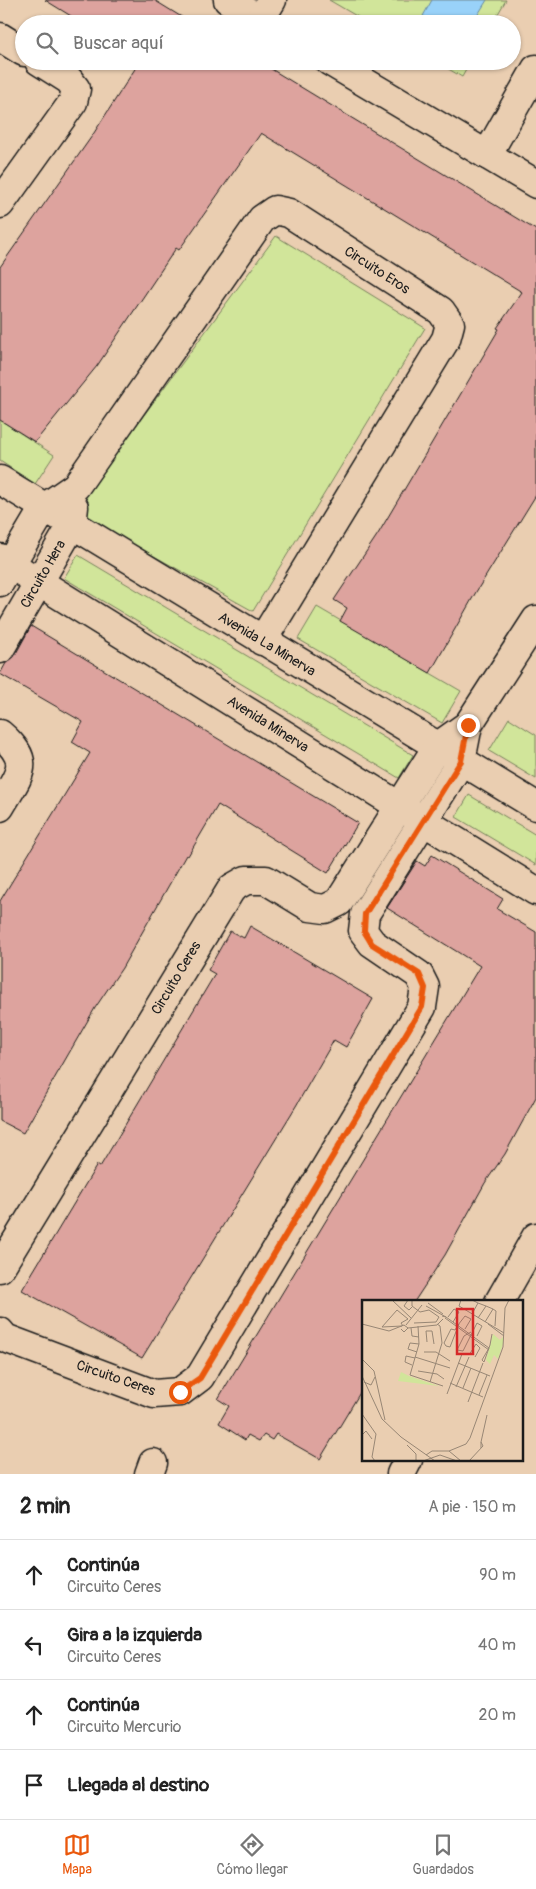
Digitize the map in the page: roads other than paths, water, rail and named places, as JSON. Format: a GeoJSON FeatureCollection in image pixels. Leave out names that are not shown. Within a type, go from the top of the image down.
{"type":"FeatureCollection","features":[{"type":"Feature","properties":{"kind":"street"},"geometry":{"type":"LineString","coordinates":[[228,0],[266,15]]}},
{"type":"Feature","properties":{"kind":"street"},"geometry":{"type":"LineString","coordinates":[[0,37],[15,46]]}},
{"type":"Feature","properties":{"kind":"street"},"geometry":{"type":"LineString","coordinates":[[487,155],[536,69]]}},
{"type":"Feature","properties":{"kind":"street"},"geometry":{"type":"LineString","coordinates":[[0,204],[73,102],[76,90],[69,80],[54,70]]}},
{"type":"Feature","properties":{"kind":"street"},"geometry":{"type":"LineString","coordinates":[[344,70],[536,184]]}},
{"type":"Feature","properties":{"kind":"street","name":"Circuito Eros"},"geometry":{"type":"LineString","coordinates":[[44,508],[76,486],[262,218],[275,210],[290,213],[441,311],[450,324],[446,339],[262,641]]}},
{"type":"Feature","properties":{"kind":"street","name":"Avenida La Minerva"},"geometry":{"type":"LineString","coordinates":[[0,480],[536,806]]}},
{"type":"Feature","properties":{"kind":"street","name":"Circuito Eros"},"geometry":{"type":"LineString","coordinates":[[72,525],[76,486]]}},
{"type":"Feature","properties":{"kind":"street"},"geometry":{"type":"LineString","coordinates":[[3,568],[44,508]]}},
{"type":"Feature","properties":{"kind":"street","name":"Circuito Hera"},"geometry":{"type":"LineString","coordinates":[[0,649],[72,525]]}},
{"type":"Feature","properties":{"kind":"street","name":"Avenida Minerva"},"geometry":{"type":"LineString","coordinates":[[3,568],[38,582],[536,891]]}},
{"type":"Feature","properties":{"kind":"street"},"geometry":{"type":"LineString","coordinates":[[437,747],[468,725],[536,620]]}},
{"type":"Feature","properties":{"kind":"street","name":"Circuito Ceres"},"geometry":{"type":"LineString","coordinates":[[0,1332],[5,1338],[154,1394],[180,1392],[200,1378],[422,1007],[425,988],[419,974],[372,944],[364,931],[365,914],[461,761],[468,725]]}},
{"type":"Feature","properties":{"kind":"street"},"geometry":{"type":"LineString","coordinates":[[0,734],[12,744],[21,757],[19,774],[0,807]]}},
{"type":"Feature","properties":{"kind":"street","name":"Circuito Ceres"},"geometry":{"type":"LineString","coordinates":[[0,1268],[232,888],[246,880],[266,880],[310,907],[325,909],[339,902],[437,747]]}},
{"type":"Feature","properties":{"kind":"street"},"geometry":{"type":"LineString","coordinates":[[500,1300],[536,1237]]}},
{"type":"Feature","properties":{"kind":"street"},"geometry":{"type":"LineString","coordinates":[[401,1474],[407,1462]]}},
{"type":"Feature","properties":{"kind":"water"},"geometry":{"type":"Polygon","coordinates":[[[432,0],[487,0],[478,15],[424,15],[432,0]]]}}]}
